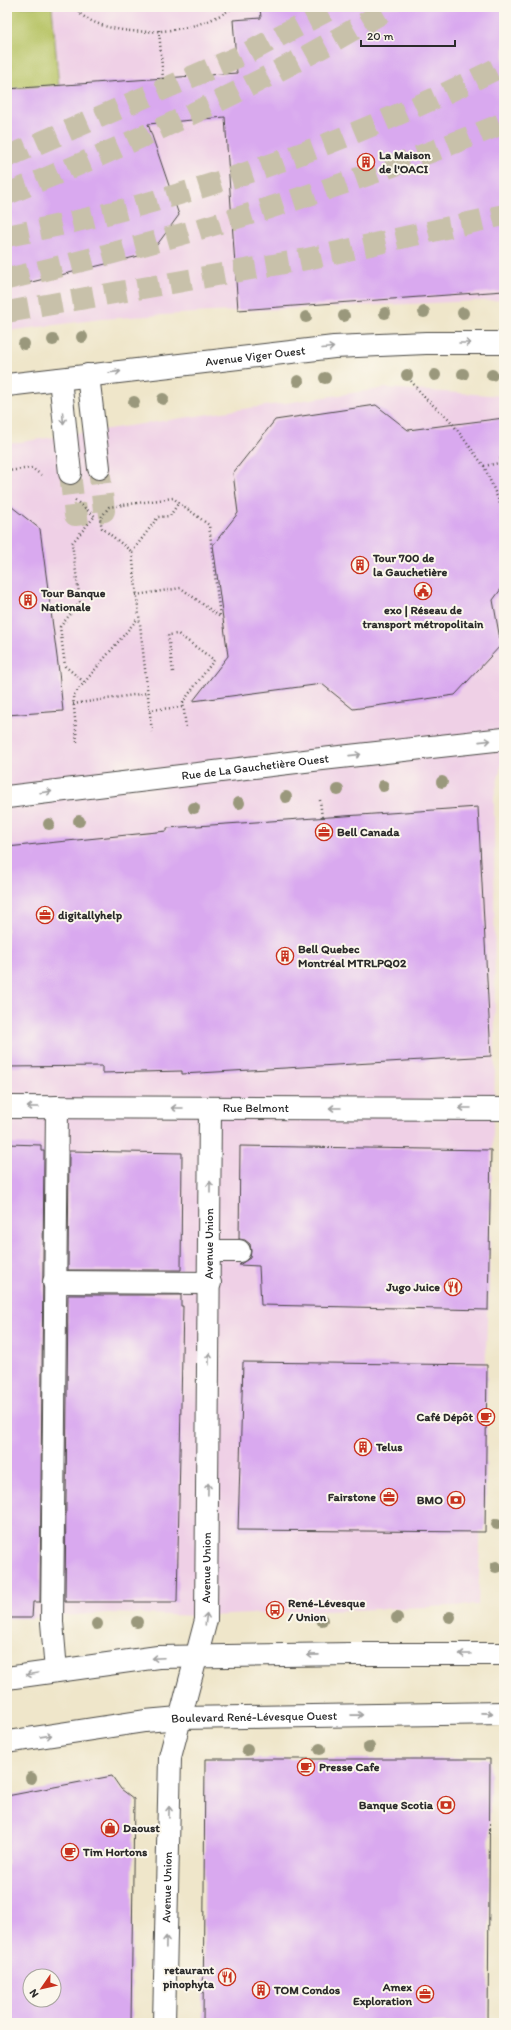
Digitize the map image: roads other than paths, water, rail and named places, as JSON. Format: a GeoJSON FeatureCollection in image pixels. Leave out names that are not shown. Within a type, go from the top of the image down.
{"type":"FeatureCollection","features":[{"type":"Feature","properties":{"kind":"street","name":"Avenue Viger Ouest"},"geometry":{"type":"LineString","coordinates":[[7,385],[334,347],[426,343],[504,343]]}},
{"type":"Feature","properties":{"kind":"street"},"geometry":{"type":"LineString","coordinates":[[88,375],[99,468]]}},
{"type":"Feature","properties":{"kind":"street"},"geometry":{"type":"LineString","coordinates":[[60,379],[70,473]]}},
{"type":"Feature","properties":{"kind":"street","name":"Rue de La Gauchetière Ouest"},"geometry":{"type":"LineString","coordinates":[[7,797],[305,761],[504,739]]}},
{"type":"Feature","properties":{"kind":"street","name":"Rue Belmont"},"geometry":{"type":"LineString","coordinates":[[7,1107],[504,1109]]}},
{"type":"Feature","properties":{"kind":"street"},"geometry":{"type":"LineString","coordinates":[[56,1670],[52,1622],[54,1282],[57,1108]]}},
{"type":"Feature","properties":{"kind":"street","name":"Avenue Union"},"geometry":{"type":"LineString","coordinates":[[164,2023],[170,1757],[179,1718],[206,1620],[210,1283],[210,1108]]}},
{"type":"Feature","properties":{"kind":"street"},"geometry":{"type":"LineString","coordinates":[[210,1251],[239,1251]]}},
{"type":"Feature","properties":{"kind":"street"},"geometry":{"type":"LineString","coordinates":[[54,1282],[210,1283]]}},
{"type":"Feature","properties":{"kind":"street"},"geometry":{"type":"LineString","coordinates":[[7,1678],[146,1658],[197,1656],[504,1654]]}},
{"type":"Feature","properties":{"kind":"street","name":"Boulevard René-Lévesque Ouest"},"geometry":{"type":"LineString","coordinates":[[7,1742],[145,1721],[179,1718],[504,1713]]}},
{"type":"Feature","properties":{"kind":"tunnel"},"geometry":{"type":"LineString","coordinates":[[7,157],[249,52],[334,7]]}},
{"type":"Feature","properties":{"kind":"tunnel"},"geometry":{"type":"LineString","coordinates":[[7,194],[106,153],[251,85],[299,60],[392,7]]}},
{"type":"Feature","properties":{"kind":"tunnel"},"geometry":{"type":"LineString","coordinates":[[7,236],[137,206],[262,168],[383,121],[504,65]]}},
{"type":"Feature","properties":{"kind":"tunnel"},"geometry":{"type":"LineString","coordinates":[[7,279],[71,264],[197,230],[259,211],[382,170],[504,123]]}},
{"type":"Feature","properties":{"kind":"tunnel"},"geometry":{"type":"LineString","coordinates":[[7,312],[307,259],[504,215]]}},
{"type":"Feature","properties":{"kind":"tunnel"},"geometry":{"type":"LineString","coordinates":[[70,473],[75,515],[104,511],[99,468]]}},
{"type":"Feature","properties":{"kind":"place","name":"La Maison de l'OACI"},"geometry":{"type":"Point","coordinates":[366,162]}},
{"type":"Feature","properties":{"kind":"place","name":"Tour 700 de la Gauchetière"},"geometry":{"type":"Point","coordinates":[360,565]}},
{"type":"Feature","properties":{"kind":"place","name":"exo | Réseau de transport métropolitain"},"geometry":{"type":"Point","coordinates":[423,591]}},
{"type":"Feature","properties":{"kind":"place","name":"Tour Banque Nationale"},"geometry":{"type":"Point","coordinates":[28,600]}},
{"type":"Feature","properties":{"kind":"place","name":"Bell Canada"},"geometry":{"type":"Point","coordinates":[324,832]}},
{"type":"Feature","properties":{"kind":"place","name":"digitallyhelp"},"geometry":{"type":"Point","coordinates":[45,915]}},
{"type":"Feature","properties":{"kind":"place","name":"Bell Quebec Montréal MTRLPQ02"},"geometry":{"type":"Point","coordinates":[285,956]}},
{"type":"Feature","properties":{"kind":"place","name":"Jugo Juice"},"geometry":{"type":"Point","coordinates":[453,1287]}},
{"type":"Feature","properties":{"kind":"place","name":"Café Dépôt"},"geometry":{"type":"Point","coordinates":[486,1417]}},
{"type":"Feature","properties":{"kind":"place","name":"Telus"},"geometry":{"type":"Point","coordinates":[363,1447]}},
{"type":"Feature","properties":{"kind":"place","name":"Fairstone"},"geometry":{"type":"Point","coordinates":[389,1497]}},
{"type":"Feature","properties":{"kind":"place","name":"BMO"},"geometry":{"type":"Point","coordinates":[456,1500]}},
{"type":"Feature","properties":{"kind":"place","name":"René-Lévesque / Union"},"geometry":{"type":"Point","coordinates":[275,1610]}},
{"type":"Feature","properties":{"kind":"place","name":"Presse Cafe"},"geometry":{"type":"Point","coordinates":[306,1767]}},
{"type":"Feature","properties":{"kind":"place","name":"Banque Scotia"},"geometry":{"type":"Point","coordinates":[446,1805]}},
{"type":"Feature","properties":{"kind":"place","name":"Daoust"},"geometry":{"type":"Point","coordinates":[110,1828]}},
{"type":"Feature","properties":{"kind":"place","name":"Tim Hortons"},"geometry":{"type":"Point","coordinates":[70,1852]}},
{"type":"Feature","properties":{"kind":"place","name":"retaurant pinophyta"},"geometry":{"type":"Point","coordinates":[227,1977]}},
{"type":"Feature","properties":{"kind":"place","name":"TOM Condos"},"geometry":{"type":"Point","coordinates":[261,1990]}},
{"type":"Feature","properties":{"kind":"place","name":"Amex Exploration"},"geometry":{"type":"Point","coordinates":[425,1994]}}]}
